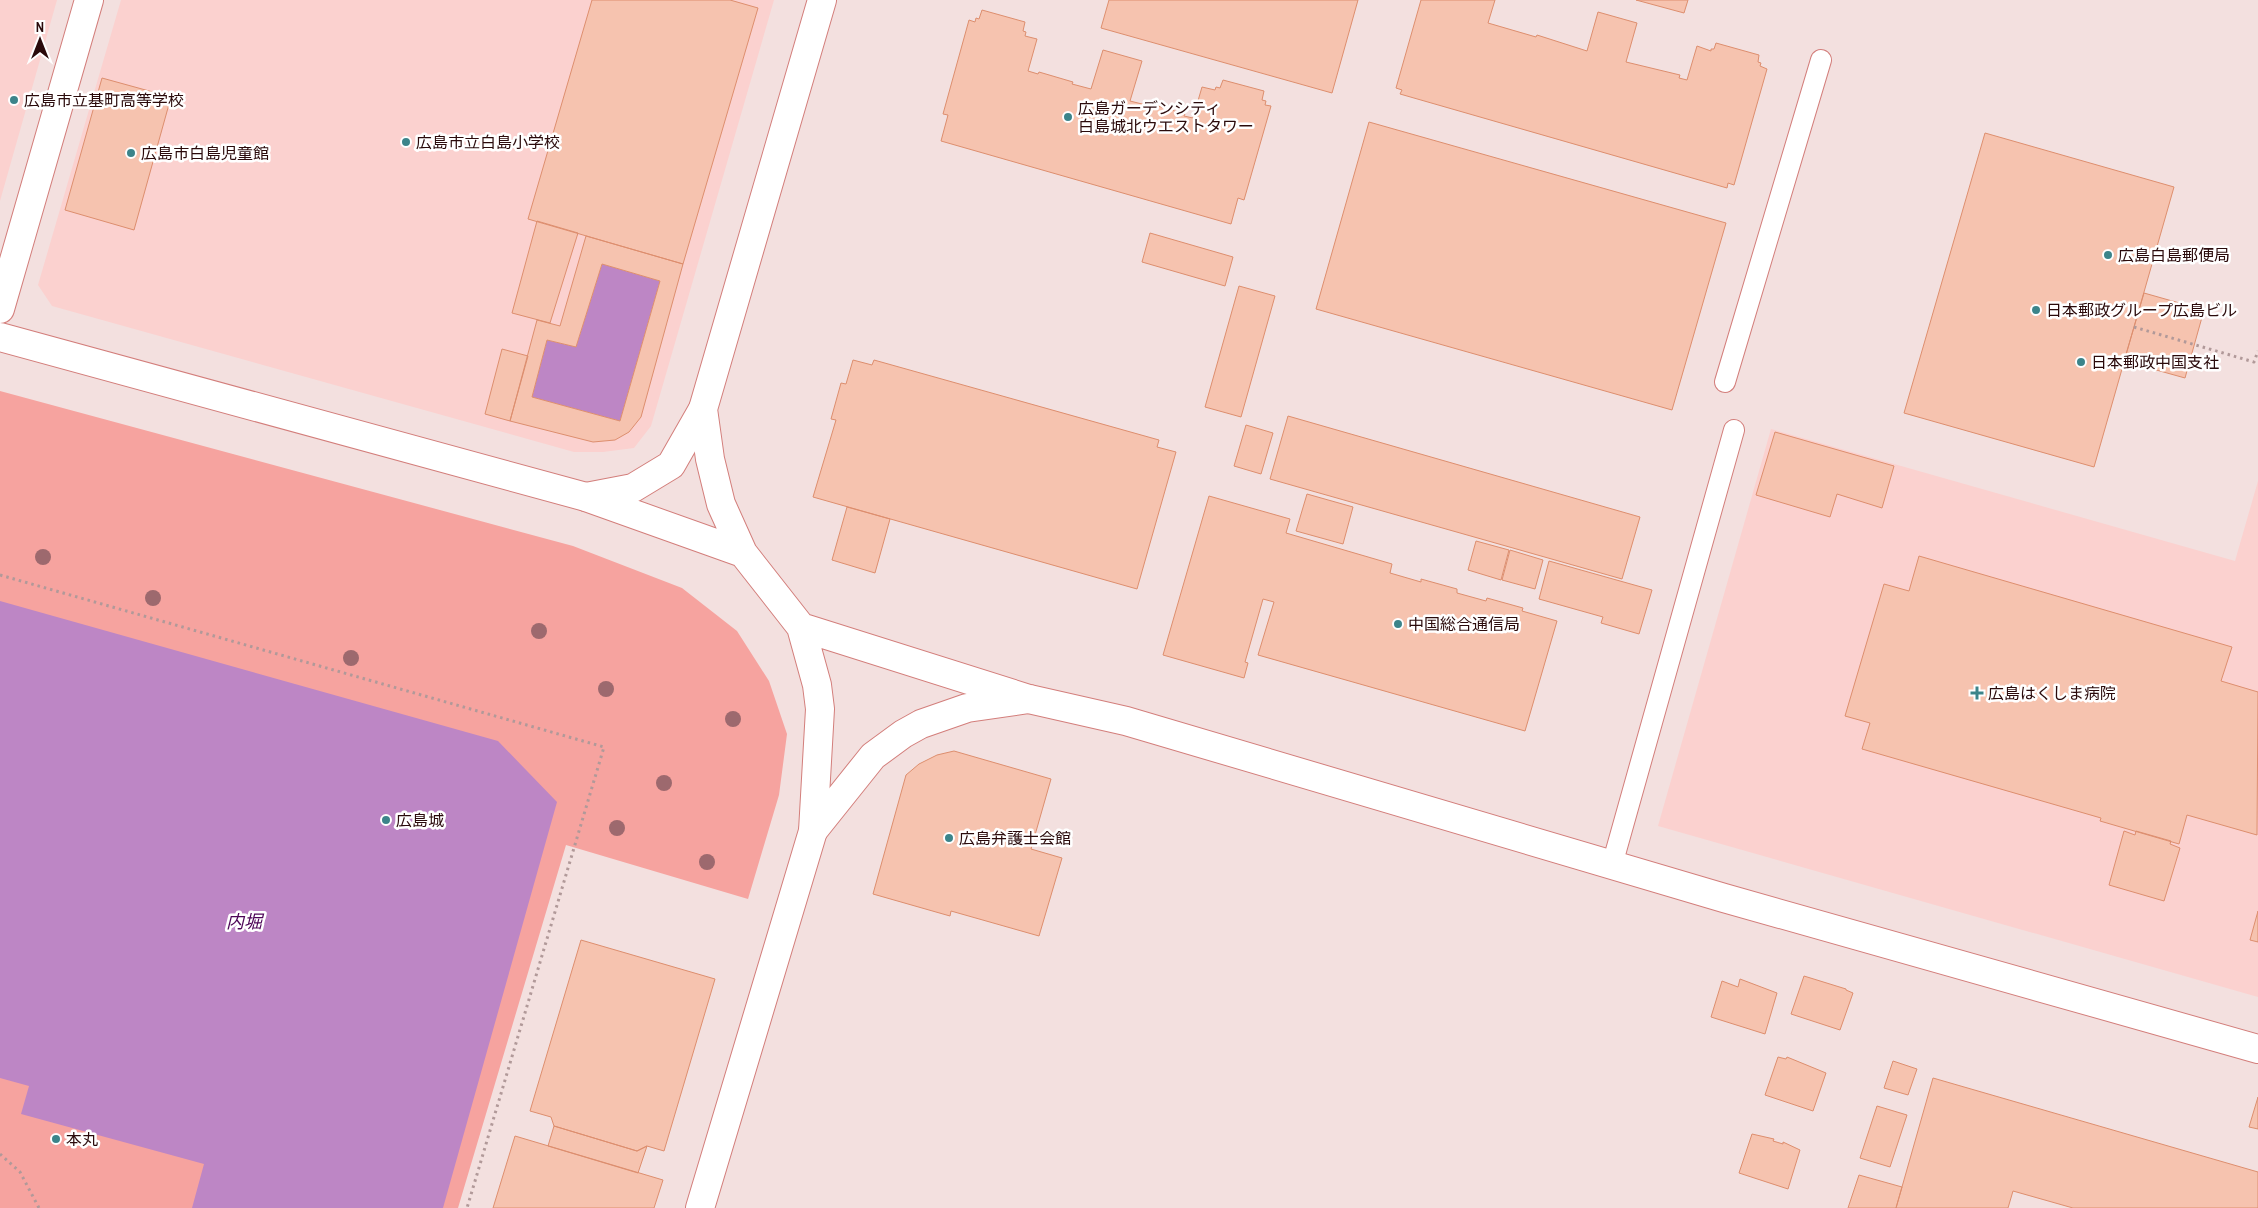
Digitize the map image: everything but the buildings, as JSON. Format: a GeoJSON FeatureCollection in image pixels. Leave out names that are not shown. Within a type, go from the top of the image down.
{"type":"FeatureCollection","features":[{"type":"Feature","properties":{"kind":"street"},"geometry":{"type":"LineString","coordinates":[[0,309],[89,0]]}},
{"type":"Feature","properties":{"kind":"street"},"geometry":{"type":"LineString","coordinates":[[586,497],[633,488],[670,465],[703,409],[822,0]]}},
{"type":"Feature","properties":{"kind":"street"},"geometry":{"type":"LineString","coordinates":[[0,337],[586,497],[743,553]]}},
{"type":"Feature","properties":{"kind":"street"},"geometry":{"type":"LineString","coordinates":[[700,1208],[813,832],[820,709],[817,685],[801,627],[743,553],[721,504],[710,459],[703,409]]}},
{"type":"Feature","properties":{"kind":"street"},"geometry":{"type":"LineString","coordinates":[[801,627],[1029,699],[1126,721],[1612,865],[2258,1049]]}},
{"type":"Feature","properties":{"kind":"street"},"geometry":{"type":"LineString","coordinates":[[813,832],[873,756],[903,734],[928,721],[967,708],[1029,699]]}},
{"type":"Feature","properties":{"kind":"lane"},"geometry":{"type":"LineString","coordinates":[[1725,382],[1821,60]]}},
{"type":"Feature","properties":{"kind":"lane"},"geometry":{"type":"LineString","coordinates":[[1612,865],[1734,430]]}},
{"type":"Feature","properties":{"kind":"path"},"geometry":{"type":"LineString","coordinates":[[2134,327],[2254,362],[2258,351]]}},
{"type":"Feature","properties":{"kind":"path"},"geometry":{"type":"LineString","coordinates":[[0,575],[604,747],[467,1208]]}},
{"type":"Feature","properties":{"kind":"path"},"geometry":{"type":"LineString","coordinates":[[0,1154],[20,1172],[39,1208]]}},
{"type":"Feature","properties":{"kind":"shaded area","name":"広島市立基町高等学校"},"geometry":{"type":"Polygon","coordinates":[[[0,0],[57,0],[0,201],[0,0]]]}},
{"type":"Feature","properties":{"kind":"shaded area","name":"広島市立白島小学校"},"geometry":{"type":"Polygon","coordinates":[[[121,0],[774,0],[651,426],[634,448],[603,452],[574,452],[52,306],[38,285],[121,0]]]}},
{"type":"Feature","properties":{"kind":"shaded area","name":"広島城"},"geometry":{"type":"Polygon","coordinates":[[[0,391],[573,546],[682,588],[737,631],[769,681],[787,734],[779,795],[748,899],[566,845],[458,1208],[0,1208],[0,391]]]}},
{"type":"Feature","properties":{"kind":"shaded area","name":"広島はくしま病院"},"geometry":{"type":"Polygon","coordinates":[[[1771,429],[2235,561],[2258,481],[2258,997],[1658,826],[1771,429]]]}},
{"type":"Feature","properties":{"kind":"water"},"geometry":{"type":"Polygon","coordinates":[[[602,264],[660,281],[620,421],[532,397],[547,340],[576,347],[602,264]]]}},
{"type":"Feature","properties":{"kind":"water","name":"内堀"},"geometry":{"type":"Polygon","coordinates":[[[0,601],[498,741],[557,802],[443,1208],[192,1208],[204,1164],[21,1114],[29,1086],[0,1078],[0,601]]]}},
{"type":"Feature","properties":{"kind":"place","name":"広島市立基町高等学校"},"geometry":{"type":"Point","coordinates":[14,100]}},
{"type":"Feature","properties":{"kind":"place","name":"広島ガーデンシティ 白島城北ウエストタワー"},"geometry":{"type":"Point","coordinates":[1068,117]}},
{"type":"Feature","properties":{"kind":"place","name":"広島市立白島小学校"},"geometry":{"type":"Point","coordinates":[406,142]}},
{"type":"Feature","properties":{"kind":"place","name":"広島市白島児童館"},"geometry":{"type":"Point","coordinates":[131,153]}},
{"type":"Feature","properties":{"kind":"place","name":"広島白島郵便局"},"geometry":{"type":"Point","coordinates":[2108,255]}},
{"type":"Feature","properties":{"kind":"place","name":"日本郵政グループ広島ビル"},"geometry":{"type":"Point","coordinates":[2036,310]}},
{"type":"Feature","properties":{"kind":"place","name":"日本郵政中国支社"},"geometry":{"type":"Point","coordinates":[2081,362]}},
{"type":"Feature","properties":{"kind":"place","name":"中国総合通信局"},"geometry":{"type":"Point","coordinates":[1398,624]}},
{"type":"Feature","properties":{"kind":"place","name":"広島はくしま病院"},"geometry":{"type":"Point","coordinates":[1977,693]}},
{"type":"Feature","properties":{"kind":"place","name":"広島城"},"geometry":{"type":"Point","coordinates":[386,820]}},
{"type":"Feature","properties":{"kind":"place","name":"広島弁護士会館"},"geometry":{"type":"Point","coordinates":[949,838]}},
{"type":"Feature","properties":{"kind":"place","name":"本丸"},"geometry":{"type":"Point","coordinates":[56,1139]}}]}
